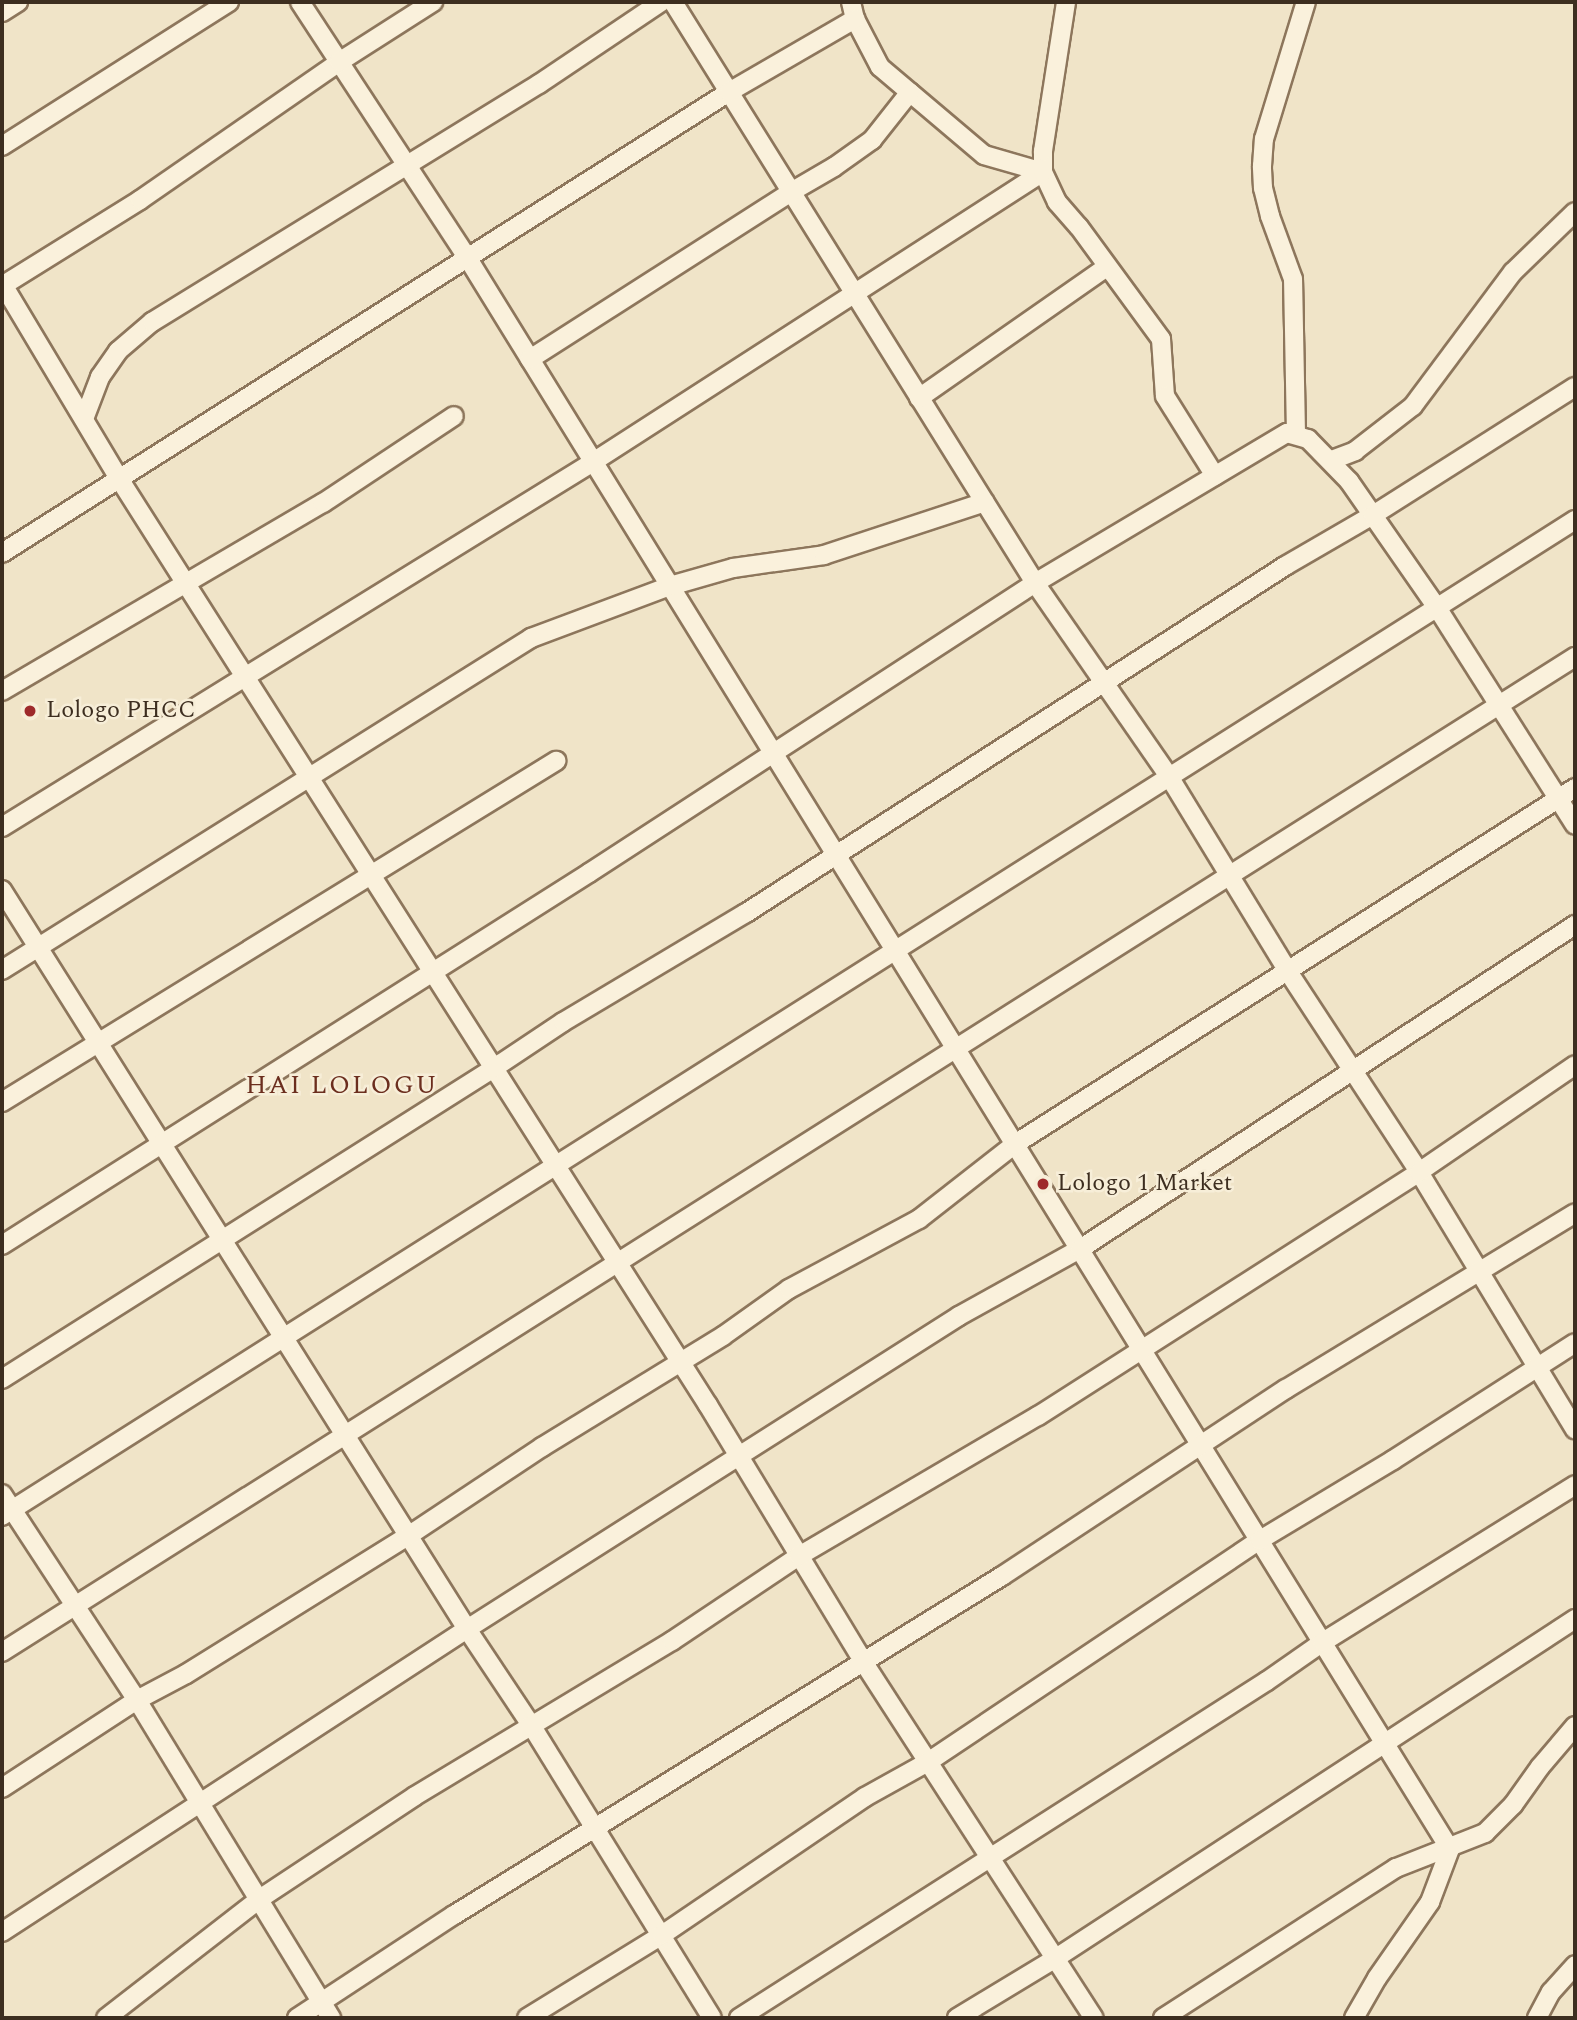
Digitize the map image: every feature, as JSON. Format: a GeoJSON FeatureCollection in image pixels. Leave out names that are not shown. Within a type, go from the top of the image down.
{"type":"FeatureCollection","features":[{"type":"Feature","properties":{"kind":"street"},"geometry":{"type":"LineString","coordinates":[[2,12],[18,2]]}},
{"type":"Feature","properties":{"kind":"street"},"geometry":{"type":"LineString","coordinates":[[2,146],[229,2]]}},
{"type":"Feature","properties":{"kind":"street"},"geometry":{"type":"LineString","coordinates":[[300,2],[467,257],[1450,1849]]}},
{"type":"Feature","properties":{"kind":"street"},"geometry":{"type":"LineString","coordinates":[[433,2],[339,62],[140,200],[2,285],[120,480],[618,1263],[864,1663],[1094,2018]]}},
{"type":"Feature","properties":{"kind":"street"},"geometry":{"type":"LineString","coordinates":[[84,419],[100,377],[118,351],[152,322],[539,84],[661,2]]}},
{"type":"Feature","properties":{"kind":"street"},"geometry":{"type":"LineString","coordinates":[[673,2],[1035,583],[1170,778],[1287,970],[1419,1172],[1575,1430]]}},
{"type":"Feature","properties":{"kind":"street"},"geometry":{"type":"LineString","coordinates":[[1066,2],[1043,150],[1043,172],[1056,202],[1161,339],[1165,396],[1215,476]]}},
{"type":"Feature","properties":{"kind":"street"},"geometry":{"type":"LineString","coordinates":[[1296,434],[1293,279],[1268,207],[1262,166],[1264,139],[1306,2]]}},
{"type":"Feature","properties":{"kind":"street"},"geometry":{"type":"LineString","coordinates":[[2,553],[729,92],[853,10],[880,67],[984,155],[1043,172]]}},
{"type":"Feature","properties":{"kind":"street"},"geometry":{"type":"LineString","coordinates":[[530,359],[791,191],[835,167],[872,140],[910,92]]}},
{"type":"Feature","properties":{"kind":"street"},"geometry":{"type":"LineString","coordinates":[[2,827],[593,462],[1043,172]]}},
{"type":"Feature","properties":{"kind":"street"},"geometry":{"type":"LineString","coordinates":[[1332,460],[1355,451],[1413,407],[1513,272],[1575,212]]}},
{"type":"Feature","properties":{"kind":"street"},"geometry":{"type":"LineString","coordinates":[[919,398],[1107,267]]}},
{"type":"Feature","properties":{"kind":"street"},"geometry":{"type":"LineString","coordinates":[[2,1379],[494,1069],[563,1022],[746,913],[835,853],[1285,566],[1373,515],[1575,387]]}},
{"type":"Feature","properties":{"kind":"street"},"geometry":{"type":"LineString","coordinates":[[2,691],[323,503],[454,416]]}},
{"type":"Feature","properties":{"kind":"street"},"geometry":{"type":"LineString","coordinates":[[2,1245],[433,972],[1035,583],[1287,433],[1308,439],[1332,460],[1373,515],[1436,606],[1575,825]]}},
{"type":"Feature","properties":{"kind":"street"},"geometry":{"type":"LineString","coordinates":[[2,970],[531,638],[670,586],[733,568],[824,555],[985,502]]}},
{"type":"Feature","properties":{"kind":"street"},"geometry":{"type":"LineString","coordinates":[[6,1514],[1575,520]]}},
{"type":"Feature","properties":{"kind":"street"},"geometry":{"type":"LineString","coordinates":[[2,1652],[1575,657]]}},
{"type":"Feature","properties":{"kind":"street"},"geometry":{"type":"LineString","coordinates":[[2,1102],[556,761]]}},
{"type":"Feature","properties":{"kind":"street"},"geometry":{"type":"LineString","coordinates":[[2,1788],[137,1700],[186,1674],[408,1536],[542,1447],[723,1336],[789,1289],[919,1219],[1015,1144],[1575,788]]}},
{"type":"Feature","properties":{"kind":"street"},"geometry":{"type":"LineString","coordinates":[[2,890],[408,1536],[531,1725],[593,1830],[662,1935],[712,2018]]}},
{"type":"Feature","properties":{"kind":"street"},"geometry":{"type":"LineString","coordinates":[[2,1932],[467,1629],[959,1317],[1080,1249],[1575,925]]}},
{"type":"Feature","properties":{"kind":"street"},"geometry":{"type":"LineString","coordinates":[[106,2018],[258,1900],[415,1796],[671,1641],[799,1556],[1038,1416],[1419,1172],[1575,1065]]}},
{"type":"Feature","properties":{"kind":"street"},"geometry":{"type":"LineString","coordinates":[[297,2018],[454,1915],[864,1663],[1368,1338],[1575,1213]]}},
{"type":"Feature","properties":{"kind":"street"},"geometry":{"type":"LineString","coordinates":[[527,2018],[662,1935],[865,1797],[928,1762],[1260,1540],[1393,1460],[1575,1343]]}},
{"type":"Feature","properties":{"kind":"street"},"geometry":{"type":"LineString","coordinates":[[739,2018],[1267,1681],[1323,1642],[1575,1485]]}},
{"type":"Feature","properties":{"kind":"street"},"geometry":{"type":"LineString","coordinates":[[2,1494],[6,1514],[76,1605],[331,2018]]}},
{"type":"Feature","properties":{"kind":"street"},"geometry":{"type":"LineString","coordinates":[[957,2018],[1056,1958],[1575,1619]]}},
{"type":"Feature","properties":{"kind":"street"},"geometry":{"type":"LineString","coordinates":[[1163,2018],[1396,1868],[1485,1833],[1513,1805],[1540,1766],[1575,1726]]}},
{"type":"Feature","properties":{"kind":"street"},"geometry":{"type":"LineString","coordinates":[[1356,2017],[1430,1902],[1450,1849]]}},
{"type":"Feature","properties":{"kind":"street"},"geometry":{"type":"LineString","coordinates":[[1536,2018],[1551,1992],[1575,1965]]}},
{"type":"Feature","properties":{"kind":"place","name":"Lologo PHCC"},"geometry":{"type":"Point","coordinates":[30,711]}},
{"type":"Feature","properties":{"kind":"place","name":"Lologo 1 Market"},"geometry":{"type":"Point","coordinates":[1043,1184]}},
{"type":"Feature","properties":{"kind":"district","name":"HAI LOLOGU"},"geometry":{"type":"Point","coordinates":[342,1086]}}]}
